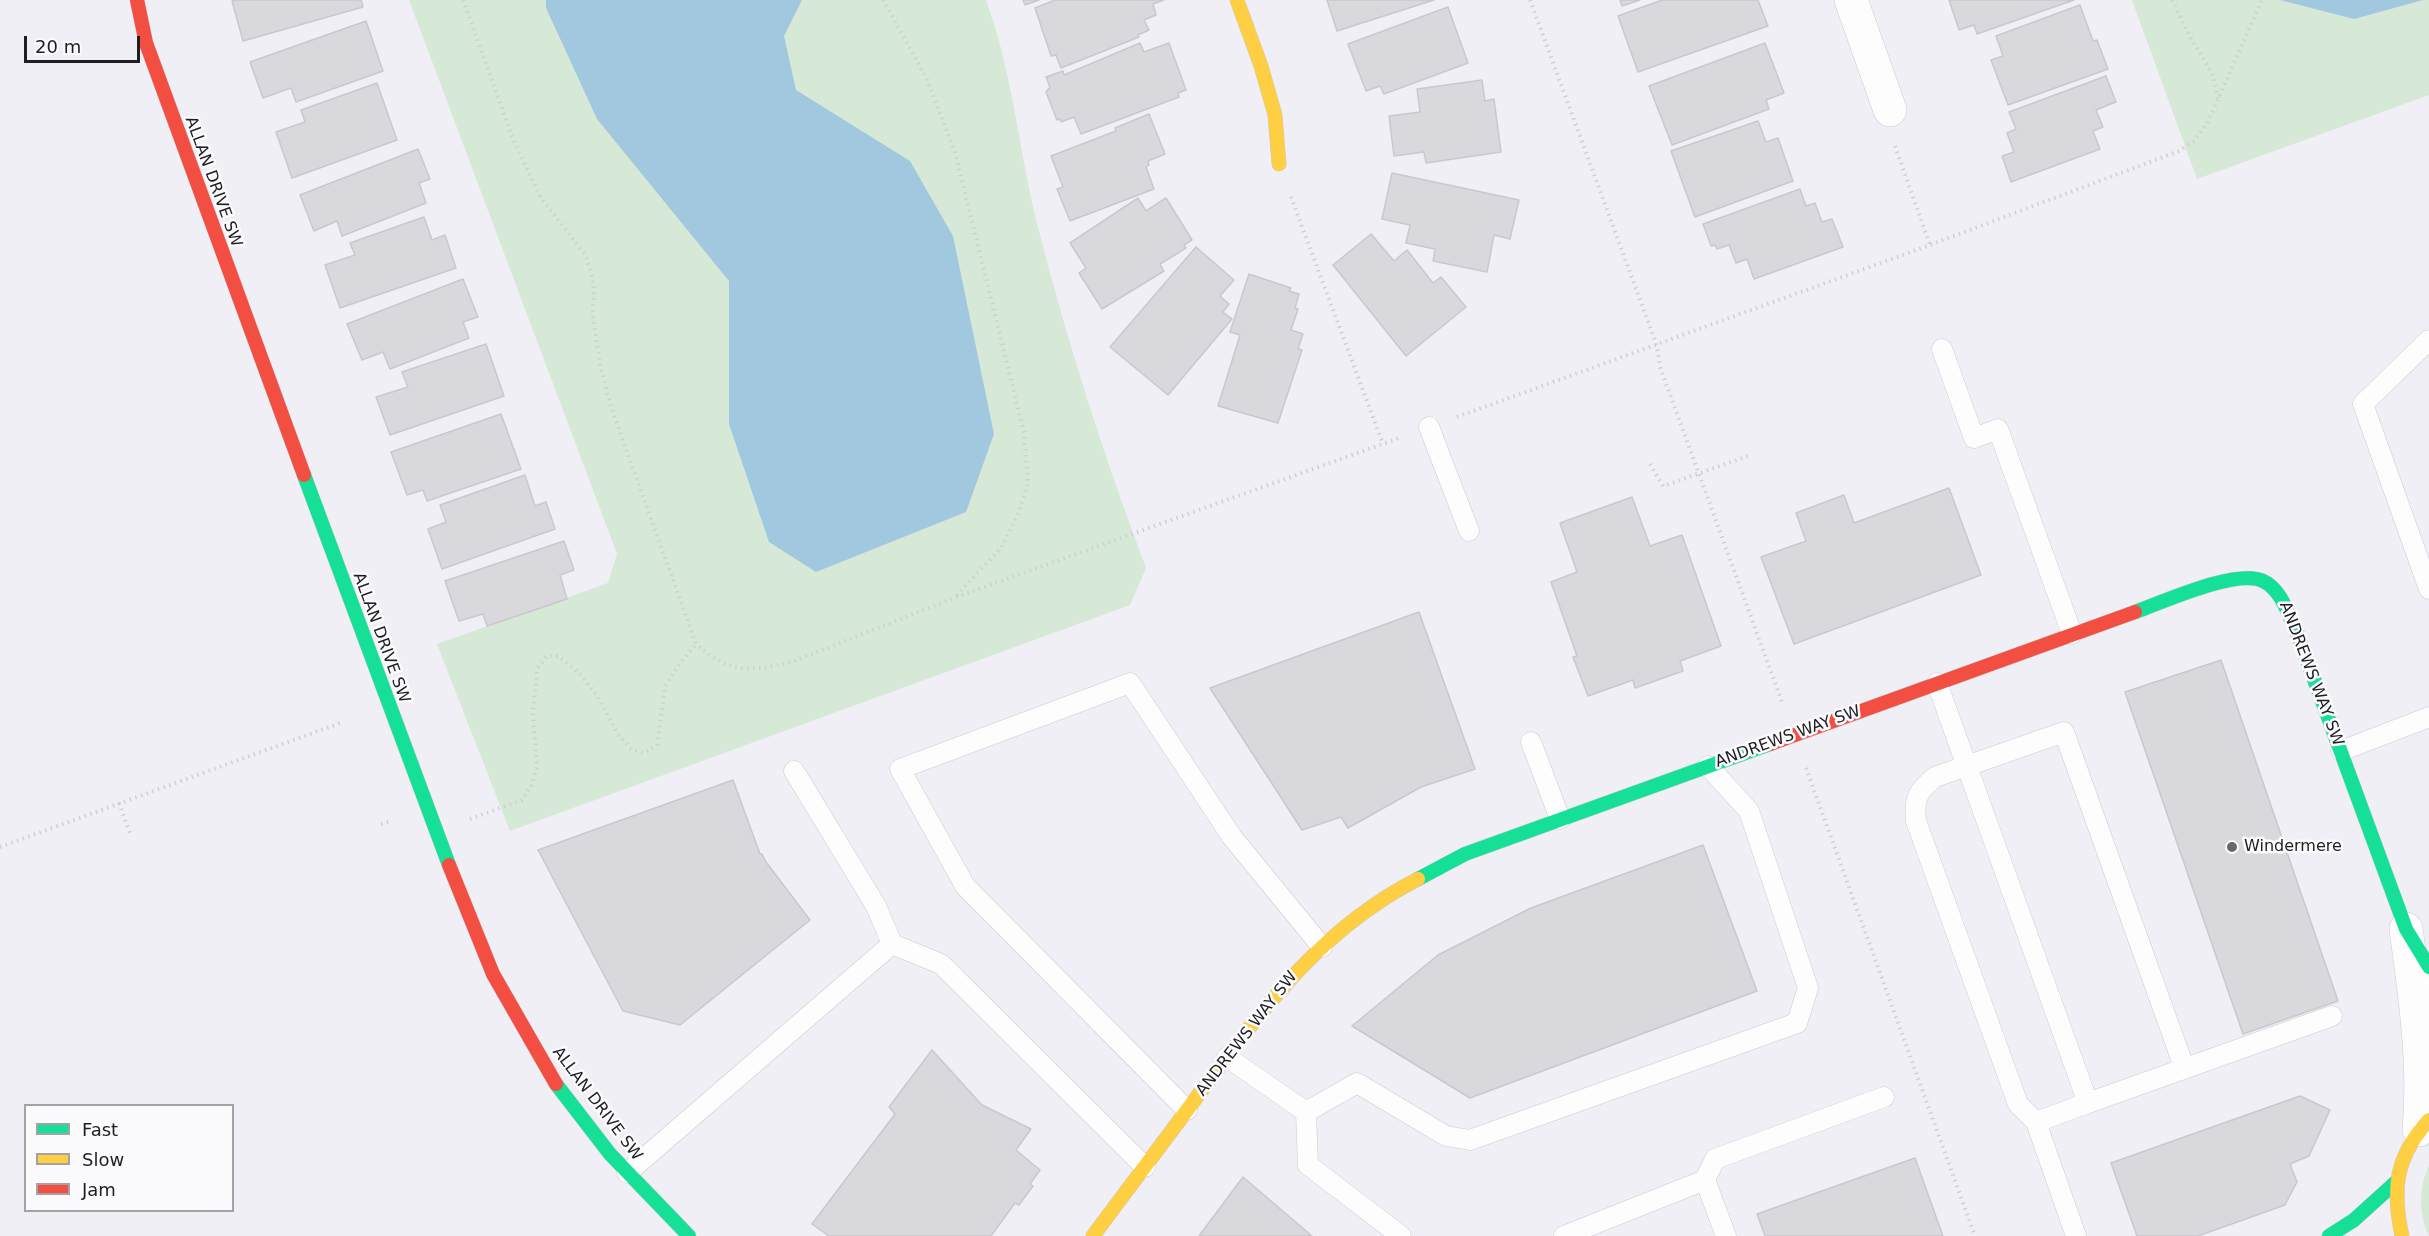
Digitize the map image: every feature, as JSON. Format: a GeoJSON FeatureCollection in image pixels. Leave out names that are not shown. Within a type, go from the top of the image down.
{"type":"FeatureCollection","features":[{"type":"Feature","properties":{"kind":"street","name":"ALLAN DRIVE SW"},"geometry":{"type":"LineString","coordinates":[[136,0],[146,43],[171,114],[431,821],[493,974],[549,1074],[610,1154],[689,1236]]}},
{"type":"Feature","properties":{"kind":"street"},"geometry":{"type":"LineString","coordinates":[[1237,0],[1261,66],[1275,115],[1279,164]]}},
{"type":"Feature","properties":{"kind":"street"},"geometry":{"type":"LineString","coordinates":[[1851,0],[1890,110]]}},
{"type":"Feature","properties":{"kind":"street","name":"ANDREWS WAY SW"},"geometry":{"type":"LineString","coordinates":[[1093,1236],[1255,1019],[1306,960],[1360,914],[1411,882],[1465,854],[2237,576],[2263,579],[2281,595],[2406,929],[2429,967]]}},
{"type":"Feature","properties":{"kind":"street","name":"ANDREWS WAY SW"},"geometry":{"type":"LineString","coordinates":[[2406,929],[2417,1011],[2424,1125]]}},
{"type":"Feature","properties":{"kind":"street"},"geometry":{"type":"LineString","coordinates":[[2402,1236],[2396,1211],[2396,1182],[2404,1154],[2424,1125]]}},
{"type":"Feature","properties":{"kind":"street"},"geometry":{"type":"LineString","coordinates":[[2329,1236],[2354,1220],[2396,1182]]}},
{"type":"Feature","properties":{"kind":"lane"},"geometry":{"type":"LineString","coordinates":[[2429,340],[2363,404],[2429,589]]}},
{"type":"Feature","properties":{"kind":"lane"},"geometry":{"type":"LineString","coordinates":[[1942,349],[1974,438],[1998,429],[2073,634]]}},
{"type":"Feature","properties":{"kind":"lane"},"geometry":{"type":"LineString","coordinates":[[1429,427],[1468,531]]}},
{"type":"Feature","properties":{"kind":"lane"},"geometry":{"type":"LineString","coordinates":[[1187,1110],[965,886],[900,769],[1130,683],[1232,837],[1322,947]]}},
{"type":"Feature","properties":{"kind":"lane"},"geometry":{"type":"LineString","coordinates":[[1937,683],[2088,1103]]}},
{"type":"Feature","properties":{"kind":"lane"},"geometry":{"type":"LineString","coordinates":[[2341,751],[2429,717]]}},
{"type":"Feature","properties":{"kind":"lane"},"geometry":{"type":"LineString","coordinates":[[2076,1236],[2036,1122],[2018,1104],[1916,821],[1915,803],[1921,788],[1935,777],[2064,732],[2184,1067]]}},
{"type":"Feature","properties":{"kind":"lane"},"geometry":{"type":"LineString","coordinates":[[1532,742],[1560,819]]}},
{"type":"Feature","properties":{"kind":"lane"},"geometry":{"type":"LineString","coordinates":[[1306,1112],[1357,1083],[1446,1136],[1470,1140],[1797,1023],[1808,988],[1749,811],[1708,766]]}},
{"type":"Feature","properties":{"kind":"lane"},"geometry":{"type":"LineString","coordinates":[[794,771],[876,906],[892,944],[941,963],[1145,1167]]}},
{"type":"Feature","properties":{"kind":"lane"},"geometry":{"type":"LineString","coordinates":[[627,1173],[892,944]]}},
{"type":"Feature","properties":{"kind":"lane"},"geometry":{"type":"LineString","coordinates":[[2036,1122],[2184,1067],[2332,1016]]}},
{"type":"Feature","properties":{"kind":"lane"},"geometry":{"type":"LineString","coordinates":[[1227,1057],[1306,1112]]}},
{"type":"Feature","properties":{"kind":"lane"},"geometry":{"type":"LineString","coordinates":[[1564,1236],[1705,1180],[1715,1159],[1884,1096]]}},
{"type":"Feature","properties":{"kind":"lane"},"geometry":{"type":"LineString","coordinates":[[1306,1112],[1308,1165],[1392,1233]]}},
{"type":"Feature","properties":{"kind":"lane"},"geometry":{"type":"LineString","coordinates":[[1705,1180],[1726,1236]]}},
{"type":"Feature","properties":{"kind":"path"},"geometry":{"type":"LineString","coordinates":[[463,0],[513,139],[536,188],[541,198],[586,256],[594,285],[593,317],[596,340],[611,407],[696,644],[714,660],[746,669],[768,668],[792,662],[954,598],[1657,346],[2179,151],[2193,142],[2207,124],[2262,0]]}},
{"type":"Feature","properties":{"kind":"path"},"geometry":{"type":"LineString","coordinates":[[883,0],[926,77],[955,152],[1024,433],[1028,483],[1018,513],[1001,548],[954,598]]}},
{"type":"Feature","properties":{"kind":"path"},"geometry":{"type":"LineString","coordinates":[[1530,0],[1657,346],[1660,367],[1975,1236]]}},
{"type":"Feature","properties":{"kind":"path"},"geometry":{"type":"LineString","coordinates":[[2172,0],[2213,75],[2218,99]]}},
{"type":"Feature","properties":{"kind":"path"},"geometry":{"type":"LineString","coordinates":[[1890,110],[1892,136],[1930,245]]}},
{"type":"Feature","properties":{"kind":"path"},"geometry":{"type":"LineString","coordinates":[[1279,164],[1383,444]]}},
{"type":"Feature","properties":{"kind":"path"},"geometry":{"type":"LineString","coordinates":[[1650,464],[1663,486],[1748,456]]}},
{"type":"Feature","properties":{"kind":"path"},"geometry":{"type":"LineString","coordinates":[[381,824],[410,817],[457,823],[522,800],[532,785],[537,767],[533,714],[537,669],[547,656],[558,656],[580,674],[597,696],[618,734],[631,749],[644,753],[657,745],[664,687],[696,644]]}},
{"type":"Feature","properties":{"kind":"path"},"geometry":{"type":"LineString","coordinates":[[0,847],[343,722]]}},
{"type":"Feature","properties":{"kind":"path"},"geometry":{"type":"LineString","coordinates":[[119,803],[131,836]]}},
{"type":"Feature","properties":{"kind":"green space"},"geometry":{"type":"Polygon","coordinates":[[[409,0],[986,0],[1010,87],[1033,206],[1051,277],[1102,445],[1146,568],[1130,605],[510,831],[437,644],[608,583],[617,554],[409,0]]]}},
{"type":"Feature","properties":{"kind":"green space"},"geometry":{"type":"Polygon","coordinates":[[[2132,0],[2429,0],[2429,95],[2197,179],[2132,0]]]}},
{"type":"Feature","properties":{"kind":"green space"},"geometry":{"type":"Polygon","coordinates":[[[2429,1165],[2429,1236],[2423,1218],[2421,1200],[2423,1183],[2429,1165]]]}},
{"type":"Feature","properties":{"kind":"water"},"geometry":{"type":"Polygon","coordinates":[[[546,0],[802,0],[784,36],[796,90],[910,161],[953,236],[994,434],[966,512],[816,572],[769,542],[729,424],[729,281],[597,119],[546,8],[546,0]]]}},
{"type":"Feature","properties":{"kind":"water"},"geometry":{"type":"Polygon","coordinates":[[[2280,0],[2423,0],[2354,19],[2280,0]]]}},
{"type":"Feature","properties":{"kind":"building"},"geometry":{"type":"Polygon","coordinates":[[[361,0],[363,7],[243,41],[232,1],[361,0]]]}},
{"type":"Feature","properties":{"kind":"building"},"geometry":{"type":"Polygon","coordinates":[[[1023,0],[1039,0],[1025,5],[1023,0]]]}},
{"type":"Feature","properties":{"kind":"building"},"geometry":{"type":"Polygon","coordinates":[[[1055,0],[1164,0],[1153,4],[1156,15],[1144,20],[1149,30],[1138,35],[1139,37],[1061,68],[1056,55],[1051,56],[1035,8],[1055,0]]]}},
{"type":"Feature","properties":{"kind":"building"},"geometry":{"type":"Polygon","coordinates":[[[1327,0],[1434,0],[1337,31],[1327,0]]]}},
{"type":"Feature","properties":{"kind":"building"},"geometry":{"type":"Polygon","coordinates":[[[1620,0],[1640,0],[1622,6],[1620,0]]]}},
{"type":"Feature","properties":{"kind":"building"},"geometry":{"type":"Polygon","coordinates":[[[1662,0],[1758,0],[1768,26],[1638,72],[1618,16],[1662,0]]]}},
{"type":"Feature","properties":{"kind":"building"},"geometry":{"type":"Polygon","coordinates":[[[1949,0],[2074,0],[1977,34],[1974,25],[1959,30],[1949,0]]]}},
{"type":"Feature","properties":{"kind":"building"},"geometry":{"type":"Polygon","coordinates":[[[2080,5],[2093,41],[2097,40],[2108,69],[2008,105],[1991,60],[2003,56],[1996,36],[2080,5]]]}},
{"type":"Feature","properties":{"kind":"building"},"geometry":{"type":"Polygon","coordinates":[[[1448,7],[1468,63],[1384,94],[1380,86],[1366,91],[1348,44],[1448,7]]]}},
{"type":"Feature","properties":{"kind":"building"},"geometry":{"type":"Polygon","coordinates":[[[366,21],[383,71],[296,102],[291,88],[263,98],[250,62],[366,21]]]}},
{"type":"Feature","properties":{"kind":"building"},"geometry":{"type":"Polygon","coordinates":[[[1140,43],[1144,52],[1169,43],[1186,90],[1178,93],[1179,97],[1081,134],[1074,117],[1061,122],[1060,119],[1057,120],[1046,92],[1050,87],[1046,77],[1063,71],[1064,75],[1140,43]]]}},
{"type":"Feature","properties":{"kind":"building"},"geometry":{"type":"Polygon","coordinates":[[[1765,43],[1784,93],[1766,100],[1769,109],[1672,145],[1649,86],[1765,43]]]}},
{"type":"Feature","properties":{"kind":"building"},"geometry":{"type":"Polygon","coordinates":[[[2106,76],[2116,102],[2096,110],[2103,127],[2093,131],[2100,149],[2011,182],[2002,156],[2014,152],[2007,133],[2016,129],[2009,112],[2106,76]]]}},
{"type":"Feature","properties":{"kind":"building"},"geometry":{"type":"Polygon","coordinates":[[[1482,80],[1485,101],[1494,99],[1501,152],[1426,163],[1424,152],[1394,156],[1389,116],[1420,112],[1417,89],[1482,80]]]}},
{"type":"Feature","properties":{"kind":"building"},"geometry":{"type":"Polygon","coordinates":[[[377,83],[397,140],[292,178],[276,132],[305,122],[301,110],[377,83]]]}},
{"type":"Feature","properties":{"kind":"building"},"geometry":{"type":"Polygon","coordinates":[[[1149,114],[1165,154],[1148,161],[1149,165],[1146,167],[1154,189],[1070,221],[1057,189],[1063,187],[1051,156],[1116,131],[1115,128],[1149,114]]]}},
{"type":"Feature","properties":{"kind":"building"},"geometry":{"type":"Polygon","coordinates":[[[1758,121],[1766,142],[1778,138],[1793,181],[1695,217],[1671,151],[1758,121]]]}},
{"type":"Feature","properties":{"kind":"building"},"geometry":{"type":"Polygon","coordinates":[[[418,149],[430,179],[419,183],[426,203],[342,236],[337,221],[314,231],[300,195],[418,149]]]}},
{"type":"Feature","properties":{"kind":"building"},"geometry":{"type":"Polygon","coordinates":[[[1392,173],[1519,200],[1510,239],[1494,235],[1487,272],[1433,261],[1435,249],[1406,243],[1410,225],[1382,219],[1392,173]]]}},
{"type":"Feature","properties":{"kind":"building"},"geometry":{"type":"Polygon","coordinates":[[[1800,189],[1806,206],[1815,203],[1822,222],[1832,219],[1843,247],[1754,279],[1747,259],[1736,263],[1729,245],[1717,249],[1715,245],[1711,246],[1703,224],[1800,189]]]}},
{"type":"Feature","properties":{"kind":"building"},"geometry":{"type":"Polygon","coordinates":[[[1138,198],[1146,211],[1166,198],[1192,240],[1184,245],[1186,248],[1160,264],[1164,271],[1102,309],[1079,273],[1086,268],[1070,243],[1138,198]]]}},
{"type":"Feature","properties":{"kind":"building"},"geometry":{"type":"Polygon","coordinates":[[[424,217],[432,240],[445,235],[456,268],[340,308],[325,265],[355,255],[350,243],[424,217]]]}},
{"type":"Feature","properties":{"kind":"building"},"geometry":{"type":"Polygon","coordinates":[[[1371,234],[1394,261],[1407,250],[1433,283],[1441,277],[1466,307],[1406,356],[1333,265],[1371,234]]]}},
{"type":"Feature","properties":{"kind":"building"},"geometry":{"type":"Polygon","coordinates":[[[1196,247],[1234,280],[1220,296],[1229,304],[1223,312],[1232,319],[1168,395],[1110,347],[1196,247]]]}},
{"type":"Feature","properties":{"kind":"building"},"geometry":{"type":"Polygon","coordinates":[[[1249,274],[1291,288],[1289,291],[1299,294],[1295,308],[1298,309],[1291,330],[1303,334],[1298,349],[1302,350],[1278,423],[1218,406],[1240,335],[1230,332],[1249,274]]]}},
{"type":"Feature","properties":{"kind":"building"},"geometry":{"type":"Polygon","coordinates":[[[463,279],[478,317],[463,322],[469,338],[390,369],[383,352],[362,360],[347,324],[463,279]]]}},
{"type":"Feature","properties":{"kind":"building"},"geometry":{"type":"Polygon","coordinates":[[[486,344],[504,396],[390,435],[376,397],[408,387],[402,372],[486,344]]]}},
{"type":"Feature","properties":{"kind":"building"},"geometry":{"type":"Polygon","coordinates":[[[501,414],[521,469],[427,501],[423,490],[407,495],[391,452],[501,414]]]}},
{"type":"Feature","properties":{"kind":"building"},"geometry":{"type":"Polygon","coordinates":[[[525,475],[535,506],[546,502],[555,529],[442,569],[428,529],[446,522],[440,505],[525,475]]]}},
{"type":"Feature","properties":{"kind":"building"},"geometry":{"type":"Polygon","coordinates":[[[1949,488],[1981,575],[1794,644],[1761,557],[1806,541],[1796,513],[1844,495],[1854,523],[1949,488]]]}},
{"type":"Feature","properties":{"kind":"building"},"geometry":{"type":"Polygon","coordinates":[[[1632,497],[1650,546],[1682,535],[1721,646],[1680,661],[1683,671],[1635,688],[1633,680],[1588,696],[1573,657],[1577,656],[1551,582],[1577,572],[1560,523],[1632,497]]]}},
{"type":"Feature","properties":{"kind":"building"},"geometry":{"type":"Polygon","coordinates":[[[564,541],[574,570],[560,575],[567,599],[487,626],[483,614],[459,621],[445,581],[564,541]]]}},
{"type":"Feature","properties":{"kind":"building"},"geometry":{"type":"Polygon","coordinates":[[[1419,612],[1475,769],[1421,787],[1348,828],[1341,817],[1302,830],[1210,688],[1419,612]]]}},
{"type":"Feature","properties":{"kind":"building","name":"Windermere"},"geometry":{"type":"Polygon","coordinates":[[[2221,660],[2338,1001],[2243,1034],[2125,692],[2221,660]]]}},
{"type":"Feature","properties":{"kind":"building"},"geometry":{"type":"Polygon","coordinates":[[[733,780],[760,854],[810,920],[680,1025],[623,1011],[538,850],[733,780]]]}},
{"type":"Feature","properties":{"kind":"building"},"geometry":{"type":"Polygon","coordinates":[[[1703,845],[1757,991],[1470,1098],[1352,1026],[1438,955],[1531,908],[1703,845]]]}},
{"type":"Feature","properties":{"kind":"building"},"geometry":{"type":"Polygon","coordinates":[[[932,1050],[982,1105],[1031,1129],[1016,1150],[1040,1170],[1030,1184],[1033,1186],[1019,1205],[1015,1203],[991,1236],[829,1236],[812,1224],[895,1114],[889,1107],[932,1050]]]}},
{"type":"Feature","properties":{"kind":"building"},"geometry":{"type":"Polygon","coordinates":[[[2300,1096],[2330,1110],[2309,1156],[2290,1164],[2297,1182],[2285,1205],[2198,1236],[2137,1236],[2111,1163],[2300,1096]]]}},
{"type":"Feature","properties":{"kind":"building"},"geometry":{"type":"Polygon","coordinates":[[[1915,1158],[1943,1236],[1765,1236],[1757,1214],[1915,1158]]]}},
{"type":"Feature","properties":{"kind":"building"},"geometry":{"type":"Polygon","coordinates":[[[1243,1177],[1312,1236],[1199,1236],[1243,1177]]]}},
{"type":"Feature","properties":{"kind":"traffic: fast"},"geometry":{"type":"LineString","coordinates":[[304,475],[449,865]]}},
{"type":"Feature","properties":{"kind":"traffic: fast"},"geometry":{"type":"LineString","coordinates":[[2135,612],[2181,594],[2218,582],[2236,579],[2251,578],[2263,581],[2275,590],[2296,630],[2406,929],[2429,967]]}},
{"type":"Feature","properties":{"kind":"traffic: fast"},"geometry":{"type":"LineString","coordinates":[[1418,879],[1465,854],[1770,744]]}},
{"type":"Feature","properties":{"kind":"traffic: fast"},"geometry":{"type":"LineString","coordinates":[[556,1084],[610,1154],[689,1236]]}},
{"type":"Feature","properties":{"kind":"traffic: fast"},"geometry":{"type":"LineString","coordinates":[[2329,1236],[2354,1220],[2396,1182]]}},
{"type":"Feature","properties":{"kind":"traffic: slow"},"geometry":{"type":"LineString","coordinates":[[1237,0],[1261,66],[1275,115],[1279,164]]}},
{"type":"Feature","properties":{"kind":"traffic: slow"},"geometry":{"type":"LineString","coordinates":[[1093,1236],[1249,1028],[1298,971],[1353,921],[1418,879]]}},
{"type":"Feature","properties":{"kind":"traffic: slow"},"geometry":{"type":"LineString","coordinates":[[2402,1236],[2397,1203],[2399,1174],[2409,1147],[2429,1120]]}},
{"type":"Feature","properties":{"kind":"traffic: jam"},"geometry":{"type":"LineString","coordinates":[[137,0],[146,43],[304,475]]}},
{"type":"Feature","properties":{"kind":"traffic: jam"},"geometry":{"type":"LineString","coordinates":[[1770,744],[2135,612]]}},
{"type":"Feature","properties":{"kind":"traffic: jam"},"geometry":{"type":"LineString","coordinates":[[449,865],[493,974],[556,1084]]}},
{"type":"Feature","properties":{"kind":"place","name":"Windermere"},"geometry":{"type":"Point","coordinates":[2232,847]}}]}
